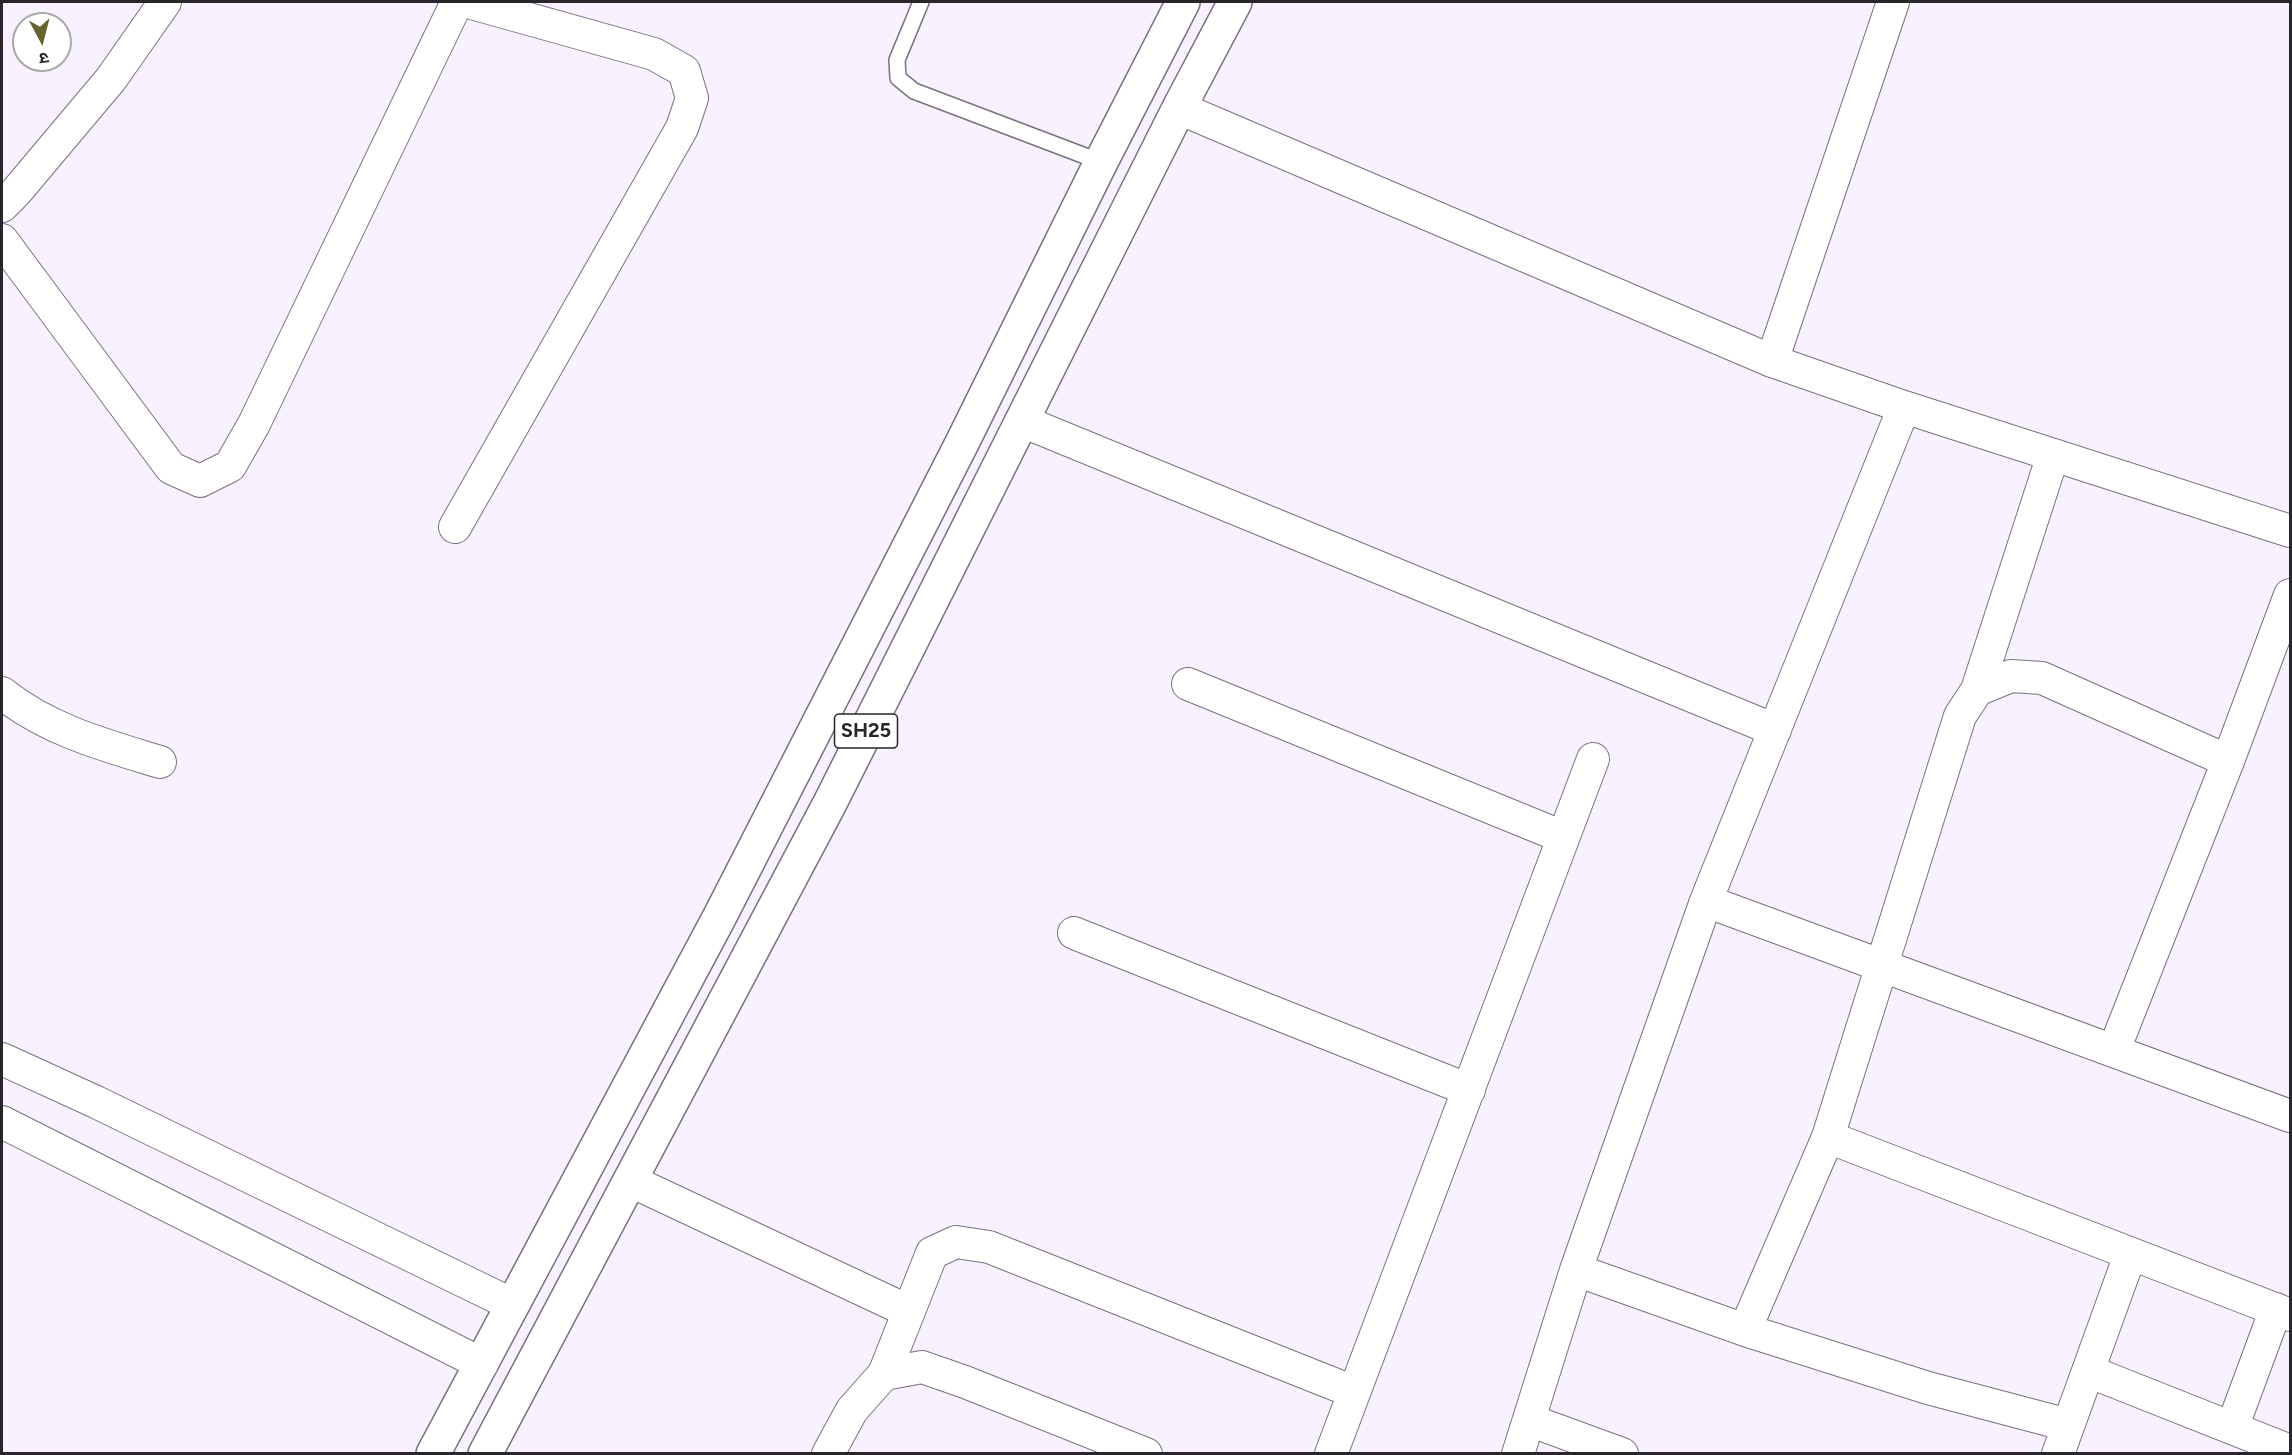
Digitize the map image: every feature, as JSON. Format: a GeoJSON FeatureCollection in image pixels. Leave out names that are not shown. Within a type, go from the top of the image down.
{"type":"FeatureCollection","features":[{"type":"Feature","properties":{"kind":"main road","name":"SH25"},"geometry":{"type":"LineString","coordinates":[[434,1454],[687,978],[962,443],[1101,162],[1184,2]]}},
{"type":"Feature","properties":{"kind":"main road","name":"SH25"},"geometry":{"type":"LineString","coordinates":[[485,1454],[830,803],[1179,108],[1235,2]]}},
{"type":"Feature","properties":{"kind":"main road"},"geometry":{"type":"LineString","coordinates":[[687,978],[728,997]]}},
{"type":"Feature","properties":{"kind":"street"},"geometry":{"type":"LineString","coordinates":[[2,206],[111,79],[165,2]]}},
{"type":"Feature","properties":{"kind":"street"},"geometry":{"type":"LineString","coordinates":[[2,240],[171,468],[200,481],[230,466],[254,424],[457,2]]}},
{"type":"Feature","properties":{"kind":"street"},"geometry":{"type":"LineString","coordinates":[[455,527],[682,128],[692,98],[684,71],[654,54],[468,2]]}},
{"type":"Feature","properties":{"kind":"street"},"geometry":{"type":"LineString","coordinates":[[1772,361],[1893,2]]}},
{"type":"Feature","properties":{"kind":"street"},"geometry":{"type":"LineString","coordinates":[[1179,108],[1772,361],[1904,407],[2290,531]]}},
{"type":"Feature","properties":{"kind":"street"},"geometry":{"type":"LineString","coordinates":[[1518,1454],[1576,1270],[1706,901],[1904,407]]}},
{"type":"Feature","properties":{"kind":"street"},"geometry":{"type":"LineString","coordinates":[[1022,421],[1775,730]]}},
{"type":"Feature","properties":{"kind":"street"},"geometry":{"type":"LineString","coordinates":[[1745,1330],[1828,1137],[1960,716],[1977,690],[2053,455]]}},
{"type":"Feature","properties":{"kind":"street"},"geometry":{"type":"LineString","coordinates":[[2114,1050],[2228,761],[2290,596]]}},
{"type":"Feature","properties":{"kind":"street"},"geometry":{"type":"LineString","coordinates":[[1977,690],[2011,676],[2042,678],[2228,761]]}},
{"type":"Feature","properties":{"kind":"street"},"geometry":{"type":"LineString","coordinates":[[1188,684],[1563,837]]}},
{"type":"Feature","properties":{"kind":"street"},"geometry":{"type":"LineString","coordinates":[[2,693],[45,721],[83,738],[160,762]]}},
{"type":"Feature","properties":{"kind":"street"},"geometry":{"type":"LineString","coordinates":[[1331,1454],[1593,759]]}},
{"type":"Feature","properties":{"kind":"street"},"geometry":{"type":"LineString","coordinates":[[1706,901],[2290,1112]]}},
{"type":"Feature","properties":{"kind":"street"},"geometry":{"type":"LineString","coordinates":[[1074,933],[1469,1090]]}},
{"type":"Feature","properties":{"kind":"street"},"geometry":{"type":"LineString","coordinates":[[2,1059],[512,1304]]}},
{"type":"Feature","properties":{"kind":"street"},"geometry":{"type":"LineString","coordinates":[[2,1122],[482,1364]]}},
{"type":"Feature","properties":{"kind":"street"},"geometry":{"type":"LineString","coordinates":[[1828,1137],[2283,1312],[2232,1428]]}},
{"type":"Feature","properties":{"kind":"street"},"geometry":{"type":"LineString","coordinates":[[631,1181],[908,1311]]}},
{"type":"Feature","properties":{"kind":"street"},"geometry":{"type":"LineString","coordinates":[[828,1454],[852,1410],[884,1374],[932,1253],[956,1242],[989,1247],[1354,1392]]}},
{"type":"Feature","properties":{"kind":"street"},"geometry":{"type":"LineString","coordinates":[[1576,1270],[1745,1330],[1928,1388],[2063,1439],[2130,1255]]}},
{"type":"Feature","properties":{"kind":"street"},"geometry":{"type":"LineString","coordinates":[[884,1374],[922,1367],[1146,1454]]}},
{"type":"Feature","properties":{"kind":"street"},"geometry":{"type":"LineString","coordinates":[[2088,1371],[2290,1450]]}},
{"type":"Feature","properties":{"kind":"street"},"geometry":{"type":"LineString","coordinates":[[1529,1420],[1622,1454]]}},
{"type":"Feature","properties":{"kind":"lane"},"geometry":{"type":"LineString","coordinates":[[921,2],[897,60],[898,78],[914,91],[1101,162]]}}]}
